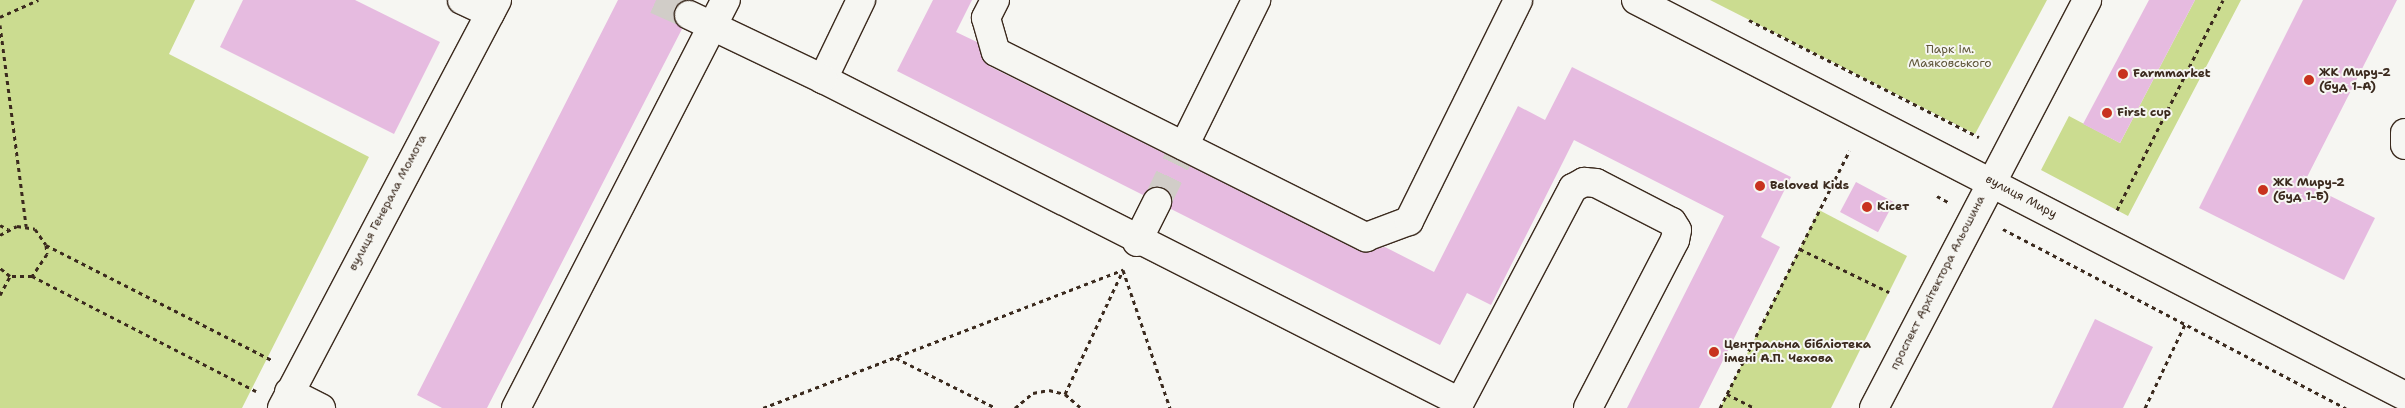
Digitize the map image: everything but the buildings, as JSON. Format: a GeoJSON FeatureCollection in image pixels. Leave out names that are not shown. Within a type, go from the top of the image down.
{"type":"FeatureCollection","features":[{"type":"Feature","properties":{"kind":"street"},"geometry":{"type":"LineString","coordinates":[[462,0],[493,7]]}},
{"type":"Feature","properties":{"kind":"street"},"geometry":{"type":"LineString","coordinates":[[516,408],[726,0]]}},
{"type":"Feature","properties":{"kind":"street"},"geometry":{"type":"LineString","coordinates":[[823,79],[861,0]]}},
{"type":"Feature","properties":{"kind":"street"},"geometry":{"type":"LineString","coordinates":[[995,0],[986,18],[996,52],[1366,237],[1409,221],[1518,0]]}},
{"type":"Feature","properties":{"kind":"street"},"geometry":{"type":"LineString","coordinates":[[1184,146],[1256,0]]}},
{"type":"Feature","properties":{"kind":"street","name":"вулиця Миру"},"geometry":{"type":"LineString","coordinates":[[1636,0],[2405,396]]}},
{"type":"Feature","properties":{"kind":"street","name":"проспект Архітектора Альошина"},"geometry":{"type":"LineString","coordinates":[[1874,408],[1972,214],[2087,0]]}},
{"type":"Feature","properties":{"kind":"street","name":"вулиця Генерала Момота"},"geometry":{"type":"LineString","coordinates":[[288,395],[493,7]]}},
{"type":"Feature","properties":{"kind":"street"},"geometry":{"type":"LineString","coordinates":[[688,15],[823,79],[1137,242],[1465,405],[1573,188],[1584,182],[1596,184],[1672,222],[1677,230],[1588,408]]}},
{"type":"Feature","properties":{"kind":"street"},"geometry":{"type":"LineString","coordinates":[[2405,133],[2405,145]]}},
{"type":"Feature","properties":{"kind":"street"},"geometry":{"type":"LineString","coordinates":[[1137,242],[1158,202]]}},
{"type":"Feature","properties":{"kind":"street"},"geometry":{"type":"LineString","coordinates":[[288,395],[321,408]]}},
{"type":"Feature","properties":{"kind":"path"},"geometry":{"type":"LineString","coordinates":[[0,17],[38,0]]}},
{"type":"Feature","properties":{"kind":"path"},"geometry":{"type":"LineString","coordinates":[[2117,210],[2223,0]]}},
{"type":"Feature","properties":{"kind":"path"},"geometry":{"type":"LineString","coordinates":[[1745,18],[1975,134]]}},
{"type":"Feature","properties":{"kind":"path"},"geometry":{"type":"LineString","coordinates":[[0,25],[26,226]]}},
{"type":"Feature","properties":{"kind":"path"},"geometry":{"type":"LineString","coordinates":[[1720,408],[1849,151]]}},
{"type":"Feature","properties":{"kind":"path"},"geometry":{"type":"LineString","coordinates":[[1937,196],[2346,408]]}},
{"type":"Feature","properties":{"kind":"path"},"geometry":{"type":"LineString","coordinates":[[0,224],[8,229]]}},
{"type":"Feature","properties":{"kind":"path"},"geometry":{"type":"LineString","coordinates":[[0,235],[8,229],[26,226],[35,229],[46,245],[288,395]]}},
{"type":"Feature","properties":{"kind":"path"},"geometry":{"type":"LineString","coordinates":[[1065,394],[1137,242]]}},
{"type":"Feature","properties":{"kind":"path"},"geometry":{"type":"LineString","coordinates":[[32,276],[45,262],[46,245]]}},
{"type":"Feature","properties":{"kind":"path"},"geometry":{"type":"LineString","coordinates":[[1800,249],[1889,292]]}},
{"type":"Feature","properties":{"kind":"path"},"geometry":{"type":"LineString","coordinates":[[0,268],[10,276],[32,276],[288,395]]}},
{"type":"Feature","properties":{"kind":"path"},"geometry":{"type":"LineString","coordinates":[[763,408],[1123,270]]}},
{"type":"Feature","properties":{"kind":"path"},"geometry":{"type":"LineString","coordinates":[[1123,270],[1170,408]]}},
{"type":"Feature","properties":{"kind":"path"},"geometry":{"type":"LineString","coordinates":[[0,295],[10,276]]}},
{"type":"Feature","properties":{"kind":"path"},"geometry":{"type":"LineString","coordinates":[[2145,408],[2184,324]]}},
{"type":"Feature","properties":{"kind":"path"},"geometry":{"type":"LineString","coordinates":[[895,357],[996,408]]}},
{"type":"Feature","properties":{"kind":"path"},"geometry":{"type":"LineString","coordinates":[[1015,408],[1033,393],[1049,390],[1065,394],[1081,408]]}},
{"type":"Feature","properties":{"kind":"path"},"geometry":{"type":"LineString","coordinates":[[1727,394],[1755,408]]}},
{"type":"Feature","properties":{"kind":"green space"},"geometry":{"type":"Polygon","coordinates":[[[0,0],[195,0],[169,54],[369,157],[242,408],[0,408],[0,0]]]}},
{"type":"Feature","properties":{"kind":"green space","name":"Парк ім. Маяковського"},"geometry":{"type":"Polygon","coordinates":[[[1710,0],[2047,0],[1975,134],[1710,0]]]}},
{"type":"Feature","properties":{"kind":"green space"},"geometry":{"type":"Polygon","coordinates":[[[2195,0],[2241,0],[2128,216],[2041,170],[2069,116],[2120,143],[2195,0]]]}},
{"type":"Feature","properties":{"kind":"green space"},"geometry":{"type":"Polygon","coordinates":[[[1819,210],[1907,256],[1831,408],[1720,408],[1819,210]]]}},
{"type":"Feature","properties":{"kind":"tunnel"},"geometry":{"type":"LineString","coordinates":[[656,0],[689,15]]}},
{"type":"Feature","properties":{"kind":"tunnel"},"geometry":{"type":"LineString","coordinates":[[1157,202],[1184,146]]}},
{"type":"Feature","properties":{"kind":"place","name":"Farmmarket"},"geometry":{"type":"Point","coordinates":[2123,74]}},
{"type":"Feature","properties":{"kind":"place","name":"ЖК Миру-2 (буд 1-А)"},"geometry":{"type":"Point","coordinates":[2309,80]}},
{"type":"Feature","properties":{"kind":"place","name":"First cup"},"geometry":{"type":"Point","coordinates":[2107,113]}},
{"type":"Feature","properties":{"kind":"place","name":"Beloved Kids"},"geometry":{"type":"Point","coordinates":[1760,186]}},
{"type":"Feature","properties":{"kind":"place","name":"ЖК Миру-2 (буд 1-Б)"},"geometry":{"type":"Point","coordinates":[2263,190]}},
{"type":"Feature","properties":{"kind":"place","name":"Кісет"},"geometry":{"type":"Point","coordinates":[1867,207]}},
{"type":"Feature","properties":{"kind":"place","name":"Центральна бібліотека імені А.П. Чехова"},"geometry":{"type":"Point","coordinates":[1714,352]}}]}
